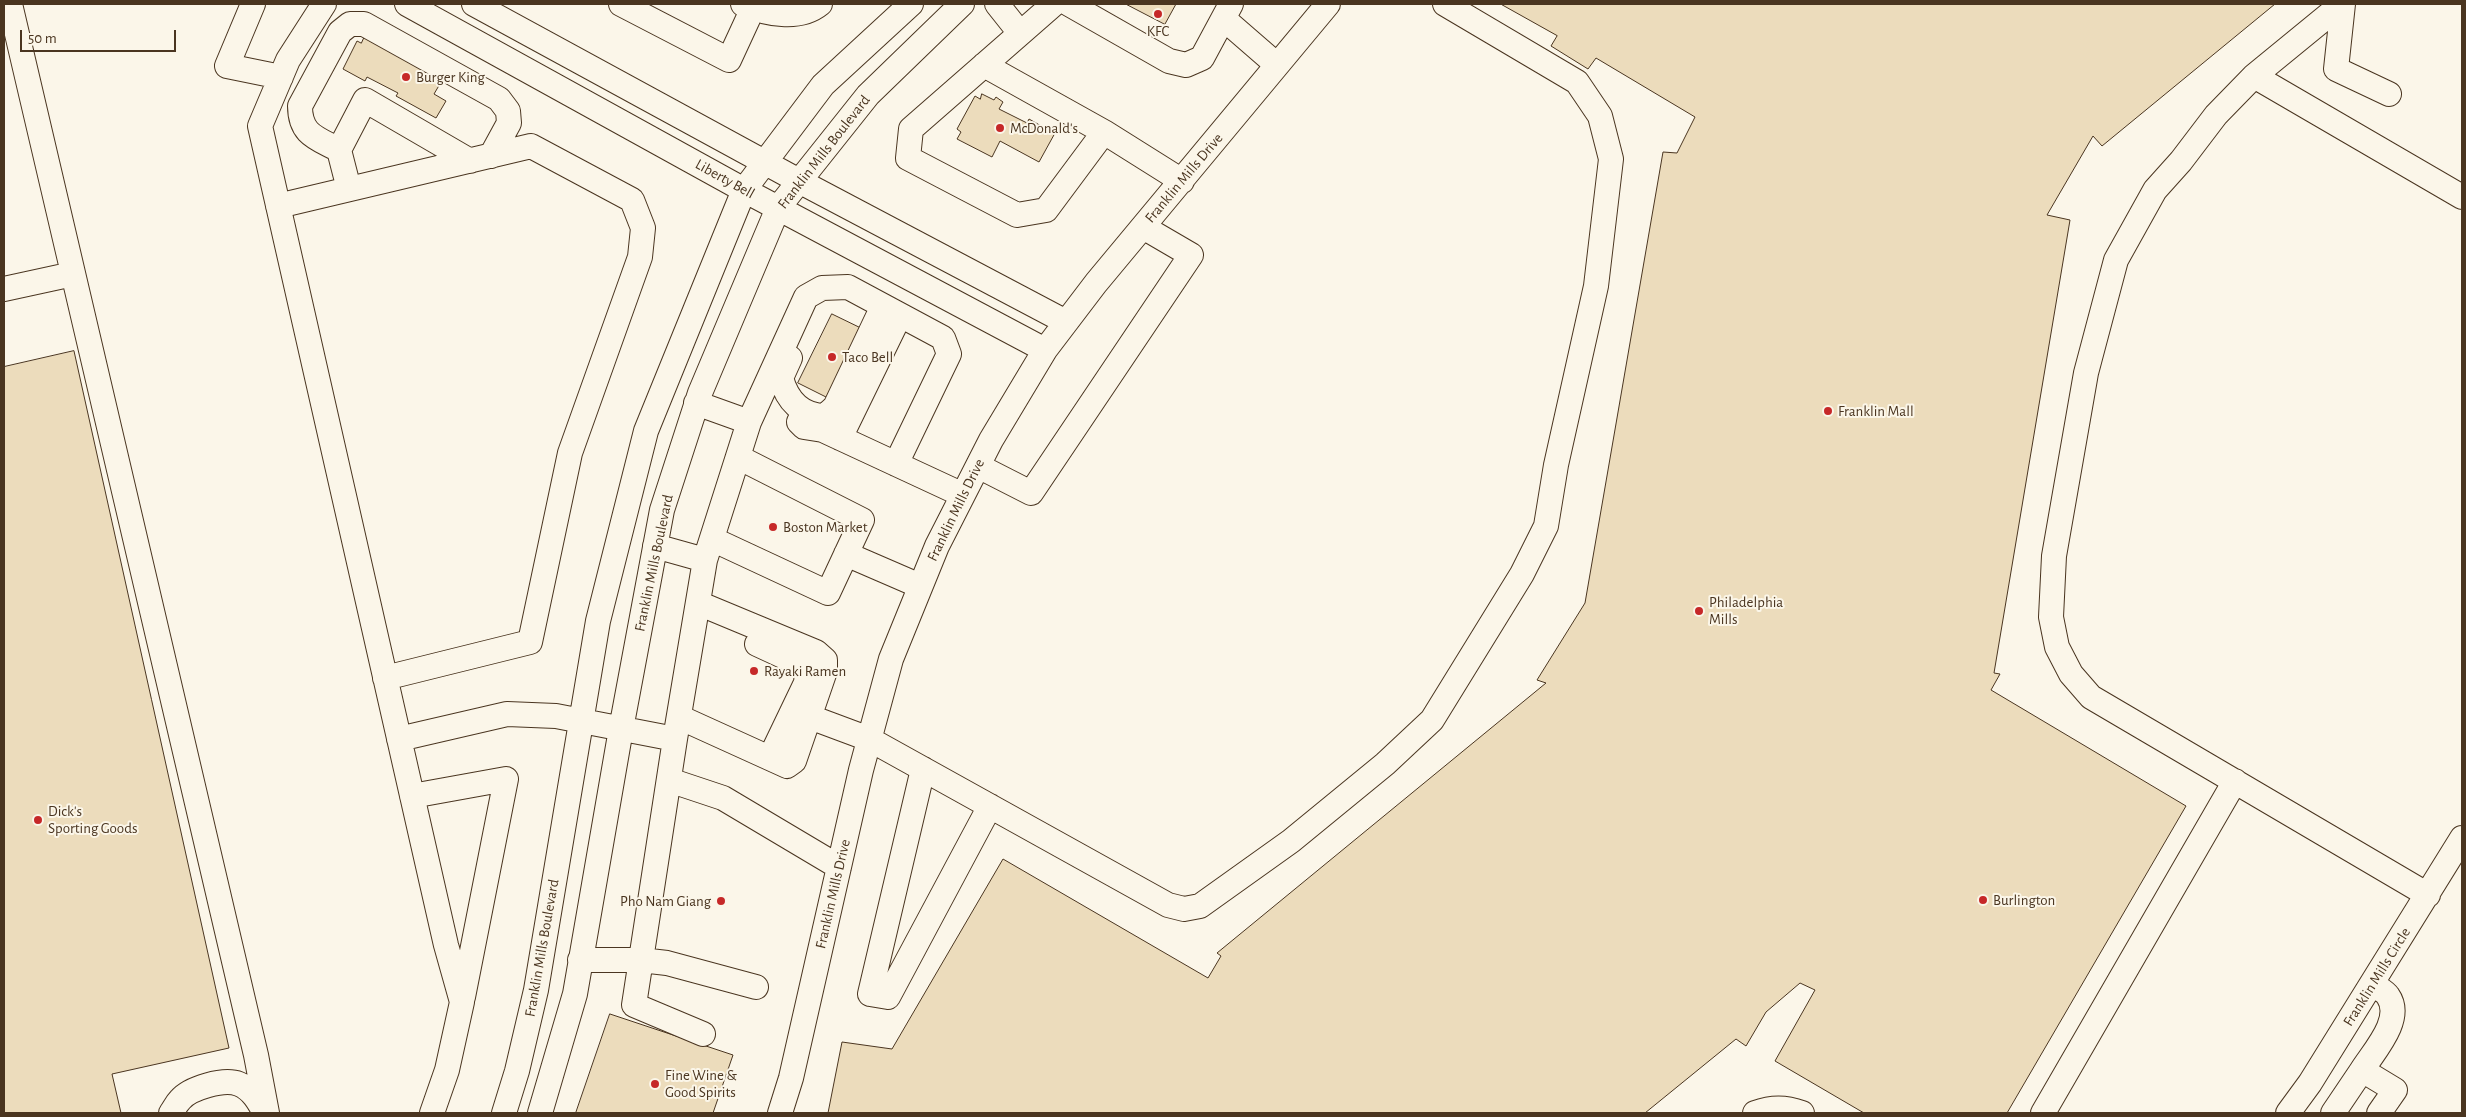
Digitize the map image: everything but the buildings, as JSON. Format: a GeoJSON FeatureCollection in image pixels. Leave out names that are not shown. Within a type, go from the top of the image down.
{"type":"FeatureCollection","features":[{"type":"Feature","properties":{"kind":"street"},"geometry":{"type":"LineString","coordinates":[[10,4],[254,1046],[266,1113]]}},
{"type":"Feature","properties":{"kind":"street"},"geometry":{"type":"LineString","coordinates":[[253,4],[227,66],[281,77]]}},
{"type":"Feature","properties":{"kind":"street"},"geometry":{"type":"LineString","coordinates":[[324,4],[288,60],[260,126],[446,945],[462,1002]]}},
{"type":"Feature","properties":{"kind":"street","name":"Liberty Bell"},"geometry":{"type":"LineString","coordinates":[[407,4],[744,190],[1045,350]]}},
{"type":"Feature","properties":{"kind":"street"},"geometry":{"type":"LineString","coordinates":[[474,4],[799,181],[1066,322]]}},
{"type":"Feature","properties":{"kind":"street"},"geometry":{"type":"LineString","coordinates":[[621,4],[729,60],[748,6],[789,16],[814,8],[820,4]]}},
{"type":"Feature","properties":{"kind":"street","name":"Franklin Mills Boulevard"},"geometry":{"type":"LineString","coordinates":[[504,1113],[517,1071],[536,990],[598,621],[646,431],[744,190],[823,85],[911,4]]}},
{"type":"Feature","properties":{"kind":"street","name":"Franklin Mills Boulevard"},"geometry":{"type":"LineString","coordinates":[[540,1113],[574,994],[662,510],[696,403],[778,208],[868,95],[962,4]]}},
{"type":"Feature","properties":{"kind":"street"},"geometry":{"type":"LineString","coordinates":[[997,4],[1020,33]]}},
{"type":"Feature","properties":{"kind":"street"},"geometry":{"type":"LineString","coordinates":[[1054,4],[911,129],[908,158],[1017,215],[1046,210],[1104,132]]}},
{"type":"Feature","properties":{"kind":"street"},"geometry":{"type":"LineString","coordinates":[[1069,4],[1169,61],[1186,65],[1202,58],[1228,11],[1277,65]]}},
{"type":"Feature","properties":{"kind":"street","name":"Franklin Mills Drive"},"geometry":{"type":"LineString","coordinates":[[780,1113],[791,1078],[869,739],[891,659],[937,546],[978,466],[1045,350],[1143,227],[1328,4]]}},
{"type":"Feature","properties":{"kind":"street"},"geometry":{"type":"LineString","coordinates":[[810,717],[869,739],[1168,905],[1184,909],[1200,906],[1291,841],[1385,764],[1432,720],[1530,558],[1546,526],[1556,465],[1596,286],[1611,159],[1600,116],[1577,82],[1445,4]]}},
{"type":"Feature","properties":{"kind":"street"},"geometry":{"type":"LineString","coordinates":[[2343,4],[2254,76],[2216,115],[2181,161],[2155,190],[2116,260],[2086,373],[2054,556],[2051,617],[2057,647],[2071,674],[2091,696],[2428,895]]}},
{"type":"Feature","properties":{"kind":"street"},"geometry":{"type":"LineString","coordinates":[[2343,4],[2336,69],[2389,94]]}},
{"type":"Feature","properties":{"kind":"street"},"geometry":{"type":"LineString","coordinates":[[339,150],[307,132],[300,120],[300,106],[340,32],[350,24],[364,24],[498,99],[508,111],[509,123],[481,158]]}},
{"type":"Feature","properties":{"kind":"street"},"geometry":{"type":"LineString","coordinates":[[984,65],[1104,132],[1182,181]]}},
{"type":"Feature","properties":{"kind":"street"},"geometry":{"type":"LineString","coordinates":[[2254,76],[2462,197]]}},
{"type":"Feature","properties":{"kind":"street"},"geometry":{"type":"LineString","coordinates":[[349,189],[339,150],[365,100],[481,158]]}},
{"type":"Feature","properties":{"kind":"street"},"geometry":{"type":"LineString","coordinates":[[278,206],[531,146],[632,200],[643,228],[640,258],[570,452],[530,642],[385,678]]}},
{"type":"Feature","properties":{"kind":"street"},"geometry":{"type":"LineString","coordinates":[[978,466],[1031,493],[1191,254],[1143,227]]}},
{"type":"Feature","properties":{"kind":"street"},"geometry":{"type":"LineString","coordinates":[[4,289],[73,274]]}},
{"type":"Feature","properties":{"kind":"street"},"geometry":{"type":"LineString","coordinates":[[703,1034],[634,1005],[668,780],[708,550],[749,422],[806,297],[822,288],[848,287],[943,338],[949,354],[896,464]]}},
{"type":"Feature","properties":{"kind":"street"},"geometry":{"type":"LineString","coordinates":[[822,288],[781,378],[785,394],[812,416],[825,416],[835,407],[892,310]]}},
{"type":"Feature","properties":{"kind":"street"},"geometry":{"type":"LineString","coordinates":[[840,438],[892,310]]}},
{"type":"Feature","properties":{"kind":"street"},"geometry":{"type":"LineString","coordinates":[[760,397],[785,409],[804,427],[823,430],[963,495]]}},
{"type":"Feature","properties":{"kind":"street"},"geometry":{"type":"LineString","coordinates":[[696,403],[749,422]]}},
{"type":"Feature","properties":{"kind":"street"},"geometry":{"type":"LineString","coordinates":[[655,546],[708,550],[828,593],[862,520],[738,457]]}},
{"type":"Feature","properties":{"kind":"street"},"geometry":{"type":"LineString","coordinates":[[846,554],[920,586]]}},
{"type":"Feature","properties":{"kind":"street"},"geometry":{"type":"LineString","coordinates":[[399,739],[507,714],[556,716],[621,729],[677,728],[770,758],[787,766],[794,761],[810,717],[825,671],[825,660],[816,652],[697,609]]}},
{"type":"Feature","properties":{"kind":"street"},"geometry":{"type":"LineString","coordinates":[[697,609],[796,662],[807,671],[806,683],[770,758]]}},
{"type":"Feature","properties":{"kind":"street"},"geometry":{"type":"LineString","coordinates":[[923,769],[870,994],[888,997],[990,806]]}},
{"type":"Feature","properties":{"kind":"street"},"geometry":{"type":"LineString","coordinates":[[412,796],[506,779],[447,1070],[432,1113]]}},
{"type":"Feature","properties":{"kind":"street"},"geometry":{"type":"LineString","coordinates":[[668,780],[723,798],[839,866]]}},
{"type":"Feature","properties":{"kind":"street"},"geometry":{"type":"LineString","coordinates":[[2043,1113],[2235,781]]}},
{"type":"Feature","properties":{"kind":"street","name":"Franklin Mills Circle"},"geometry":{"type":"LineString","coordinates":[[2288,1113],[2310,1083],[2462,838]]}},
{"type":"Feature","properties":{"kind":"street"},"geometry":{"type":"LineString","coordinates":[[580,960],[641,960],[667,963],[756,987]]}},
{"type":"Feature","properties":{"kind":"street"},"geometry":{"type":"LineString","coordinates":[[2333,1113],[2392,1022],[2394,1007],[2387,994],[2372,984]]}},
{"type":"Feature","properties":{"kind":"street"},"geometry":{"type":"LineString","coordinates":[[2362,1070],[2395,1090],[2379,1113]]}},
{"type":"Feature","properties":{"kind":"street"},"geometry":{"type":"LineString","coordinates":[[171,1113],[180,1099],[195,1089],[216,1083],[239,1083],[255,1096],[266,1113]]}},
{"type":"Feature","properties":{"kind":"street"},"geometry":{"type":"LineString","coordinates":[[1755,1113],[1770,1108],[1790,1109],[1802,1113]]}},
{"type":"Feature","properties":{"kind":"place","name":"KFC"},"geometry":{"type":"Point","coordinates":[1158,14]}},
{"type":"Feature","properties":{"kind":"place","name":"Burger King"},"geometry":{"type":"Point","coordinates":[406,77]}},
{"type":"Feature","properties":{"kind":"place","name":"McDonald's"},"geometry":{"type":"Point","coordinates":[1000,128]}},
{"type":"Feature","properties":{"kind":"place","name":"Taco Bell"},"geometry":{"type":"Point","coordinates":[832,357]}},
{"type":"Feature","properties":{"kind":"place","name":"Franklin Mall"},"geometry":{"type":"Point","coordinates":[1828,411]}},
{"type":"Feature","properties":{"kind":"place","name":"Boston Market"},"geometry":{"type":"Point","coordinates":[773,527]}},
{"type":"Feature","properties":{"kind":"place","name":"Philadelphia Mills"},"geometry":{"type":"Point","coordinates":[1699,611]}},
{"type":"Feature","properties":{"kind":"place","name":"Rayaki Ramen"},"geometry":{"type":"Point","coordinates":[754,671]}},
{"type":"Feature","properties":{"kind":"place","name":"Dick's Sporting Goods"},"geometry":{"type":"Point","coordinates":[38,820]}},
{"type":"Feature","properties":{"kind":"place","name":"Burlington"},"geometry":{"type":"Point","coordinates":[1983,900]}},
{"type":"Feature","properties":{"kind":"place","name":"Pho Nam Giang"},"geometry":{"type":"Point","coordinates":[721,901]}},
{"type":"Feature","properties":{"kind":"place","name":"Fine Wine & Good Spirits"},"geometry":{"type":"Point","coordinates":[655,1084]}}]}
